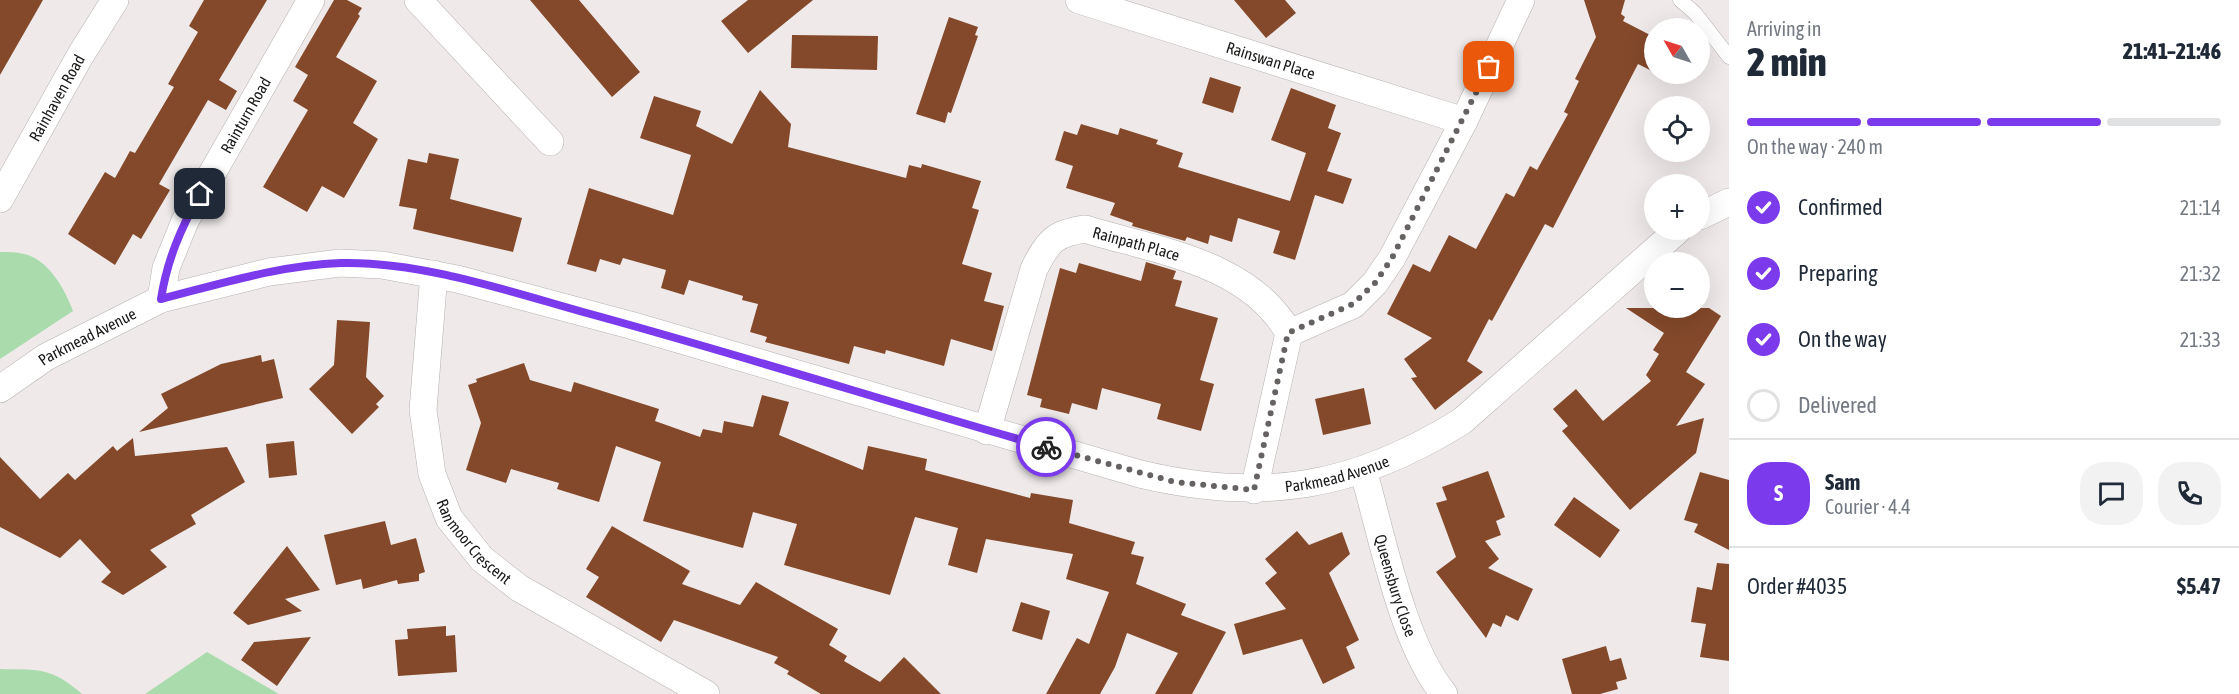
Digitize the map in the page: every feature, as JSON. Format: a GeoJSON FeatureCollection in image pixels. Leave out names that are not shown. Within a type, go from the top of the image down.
{"type":"FeatureCollection","features":[{"type":"Feature","properties":{"kind":"street","name":"Rainhaven Road"},"geometry":{"type":"LineString","coordinates":[[0,199],[80,56],[115,0]]}},
{"type":"Feature","properties":{"kind":"street","name":"Rainturn Road"},"geometry":{"type":"LineString","coordinates":[[161,299],[166,268],[185,221],[311,0]]}},
{"type":"Feature","properties":{"kind":"street"},"geometry":{"type":"LineString","coordinates":[[418,0],[550,142]]}},
{"type":"Feature","properties":{"kind":"street","name":"Rainswan Place"},"geometry":{"type":"LineString","coordinates":[[1079,0],[1464,121]]}},
{"type":"Feature","properties":{"kind":"street"},"geometry":{"type":"LineString","coordinates":[[1254,490],[1288,333],[1353,304],[1375,283],[1392,258],[1464,121],[1521,0]]}},
{"type":"Feature","properties":{"kind":"street"},"geometry":{"type":"LineString","coordinates":[[1710,211],[1729,202]]}},
{"type":"Feature","properties":{"kind":"street","name":"Rainpath Place"},"geometry":{"type":"LineString","coordinates":[[987,431],[1034,269],[1044,250],[1055,237],[1064,232],[1085,229],[1218,269],[1244,284],[1270,304],[1288,333]]}},
{"type":"Feature","properties":{"kind":"street","name":"Parkmead Avenue"},"geometry":{"type":"LineString","coordinates":[[0,389],[46,357],[161,299],[269,272],[340,263],[382,265],[434,274],[630,325],[987,431],[1175,482],[1254,490],[1317,483],[1363,470],[1428,443],[1462,421],[1665,240]]}},
{"type":"Feature","properties":{"kind":"street","name":"Ranmoor Crescent"},"geometry":{"type":"LineString","coordinates":[[434,274],[423,410],[432,474],[449,518],[482,559],[519,588],[705,694]]}},
{"type":"Feature","properties":{"kind":"street","name":"Queensbury Close"},"geometry":{"type":"LineString","coordinates":[[1363,470],[1407,622],[1424,663],[1444,694]]}},
{"type":"Feature","properties":{"kind":"lane"},"geometry":{"type":"LineString","coordinates":[[1680,0],[1695,13],[1729,57]]}},
{"type":"Feature","properties":{"kind":"green space"},"geometry":{"type":"Polygon","coordinates":[[[0,252],[24,254],[41,262],[60,285],[73,311],[0,359],[0,252]]]}},
{"type":"Feature","properties":{"kind":"green space"},"geometry":{"type":"Polygon","coordinates":[[[207,652],[279,694],[145,694],[207,652]]]}},
{"type":"Feature","properties":{"kind":"green space"},"geometry":{"type":"Polygon","coordinates":[[[0,669],[35,670],[53,674],[82,694],[0,694],[0,669]]]}},
{"type":"Feature","properties":{"kind":"building"},"geometry":{"type":"Polygon","coordinates":[[[0,0],[43,0],[0,75],[0,0]]]}},
{"type":"Feature","properties":{"kind":"building"},"geometry":{"type":"Polygon","coordinates":[[[204,0],[267,0],[219,80],[237,91],[226,110],[208,100],[159,184],[170,190],[141,239],[133,234],[115,265],[68,234],[105,172],[115,178],[130,151],[135,153],[174,87],[168,84],[198,32],[189,26],[204,0]]]}},
{"type":"Feature","properties":{"kind":"building"},"geometry":{"type":"Polygon","coordinates":[[[334,0],[347,0],[362,8],[358,14],[360,16],[336,57],[377,81],[353,123],[378,139],[344,198],[322,186],[307,212],[263,187],[308,110],[293,101],[308,75],[295,67],[334,0]]]}},
{"type":"Feature","properties":{"kind":"building"},"geometry":{"type":"Polygon","coordinates":[[[530,0],[579,0],[640,72],[612,97],[530,0]]]}},
{"type":"Feature","properties":{"kind":"building"},"geometry":{"type":"Polygon","coordinates":[[[748,0],[813,0],[748,53],[721,21],[748,0]]]}},
{"type":"Feature","properties":{"kind":"building"},"geometry":{"type":"Polygon","coordinates":[[[1234,0],[1285,0],[1296,13],[1266,38],[1234,0]]]}},
{"type":"Feature","properties":{"kind":"building"},"geometry":{"type":"Polygon","coordinates":[[[1584,0],[1625,0],[1621,14],[1625,17],[1623,21],[1644,32],[1644,67],[1638,64],[1553,228],[1545,224],[1492,321],[1489,319],[1467,361],[1483,372],[1435,410],[1411,378],[1417,377],[1404,359],[1432,338],[1387,314],[1413,264],[1430,272],[1449,235],[1476,249],[1506,193],[1514,197],[1530,166],[1537,170],[1568,114],[1564,112],[1579,81],[1575,79],[1596,37],[1584,0]]]}},
{"type":"Feature","properties":{"kind":"building"},"geometry":{"type":"Polygon","coordinates":[[[949,17],[978,27],[975,35],[978,36],[951,113],[948,112],[945,123],[916,114],[949,17]]]}},
{"type":"Feature","properties":{"kind":"building"},"geometry":{"type":"Polygon","coordinates":[[[792,35],[878,36],[877,70],[791,68],[792,35]]]}},
{"type":"Feature","properties":{"kind":"building"},"geometry":{"type":"Polygon","coordinates":[[[1210,77],[1241,87],[1233,113],[1202,103],[1210,77]]]}},
{"type":"Feature","properties":{"kind":"building"},"geometry":{"type":"Polygon","coordinates":[[[1291,88],[1336,105],[1328,128],[1341,133],[1327,171],[1352,179],[1343,204],[1315,195],[1295,260],[1273,253],[1280,231],[1238,218],[1232,242],[1210,235],[1208,244],[1187,237],[1185,241],[1132,226],[1133,223],[1110,215],[1115,203],[1066,188],[1073,166],[1055,160],[1064,131],[1077,135],[1081,124],[1118,135],[1120,128],[1158,140],[1156,144],[1183,153],[1178,167],[1290,201],[1306,153],[1271,140],[1291,88]]]}},
{"type":"Feature","properties":{"kind":"building"},"geometry":{"type":"Polygon","coordinates":[[[760,90],[791,124],[788,147],[906,178],[909,165],[921,168],[922,164],[981,181],[972,208],[979,210],[962,264],[992,273],[984,301],[1004,306],[992,351],[951,339],[944,366],[886,350],[885,354],[854,346],[849,364],[765,342],[767,337],[750,332],[758,304],[742,300],[743,296],[689,280],[684,295],[661,288],[666,270],[623,258],[620,265],[600,259],[596,272],[567,264],[589,188],[673,215],[691,155],[640,138],[654,96],[701,111],[696,126],[732,144],[760,90]]]}},
{"type":"Feature","properties":{"kind":"building"},"geometry":{"type":"Polygon","coordinates":[[[429,153],[459,159],[450,199],[522,218],[513,252],[413,229],[417,209],[399,206],[408,159],[427,163],[429,153]]]}},
{"type":"Feature","properties":{"kind":"building"},"geometry":{"type":"Polygon","coordinates":[[[1146,262],[1176,271],[1173,279],[1182,281],[1175,306],[1218,318],[1200,380],[1214,384],[1201,431],[1157,419],[1161,404],[1102,388],[1097,410],[1072,403],[1069,414],[1040,407],[1042,399],[1027,395],[1060,268],[1076,273],[1079,263],[1141,281],[1146,262]]]}},
{"type":"Feature","properties":{"kind":"building"},"geometry":{"type":"Polygon","coordinates":[[[1626,308],[1644,308],[1644,318],[1710,318],[1710,309],[1721,316],[1686,372],[1705,384],[1676,426],[1704,418],[1696,453],[1630,510],[1562,431],[1568,426],[1553,409],[1576,389],[1603,421],[1651,381],[1646,375],[1659,354],[1653,350],[1664,333],[1626,308]]]}},
{"type":"Feature","properties":{"kind":"building"},"geometry":{"type":"Polygon","coordinates":[[[337,320],[370,322],[366,377],[384,396],[376,404],[379,407],[352,434],[309,389],[334,365],[337,320]]]}},
{"type":"Feature","properties":{"kind":"building"},"geometry":{"type":"Polygon","coordinates":[[[261,355],[262,362],[274,359],[283,398],[139,432],[168,408],[161,394],[221,364],[261,355]]]}},
{"type":"Feature","properties":{"kind":"building"},"geometry":{"type":"Polygon","coordinates":[[[524,363],[530,380],[571,392],[574,382],[659,409],[655,421],[700,437],[703,429],[722,433],[724,421],[753,427],[762,395],[789,402],[779,435],[863,470],[868,446],[927,459],[925,470],[1030,498],[1031,493],[1073,500],[1069,523],[1135,542],[1131,554],[1144,557],[1136,584],[1186,604],[1181,615],[1226,632],[1192,694],[1155,694],[1178,653],[1127,633],[1115,667],[1100,694],[1046,694],[1077,638],[1089,644],[1109,592],[1066,579],[1073,554],[986,539],[977,573],[948,565],[958,528],[915,517],[890,595],[784,565],[797,524],[753,512],[743,548],[643,521],[661,462],[616,446],[599,502],[557,489],[559,483],[511,469],[506,483],[466,470],[481,423],[468,385],[477,382],[476,379],[524,363]]]}},
{"type":"Feature","properties":{"kind":"building"},"geometry":{"type":"Polygon","coordinates":[[[1364,388],[1371,424],[1323,435],[1315,399],[1364,388]]]}},
{"type":"Feature","properties":{"kind":"building"},"geometry":{"type":"Polygon","coordinates":[[[133,438],[135,456],[227,447],[245,482],[191,515],[196,524],[150,550],[167,567],[123,595],[101,582],[111,572],[80,539],[60,558],[0,527],[0,457],[40,499],[68,473],[75,480],[113,446],[117,451],[133,438]]]}},
{"type":"Feature","properties":{"kind":"building"},"geometry":{"type":"Polygon","coordinates":[[[294,441],[297,475],[269,478],[266,444],[294,441]]]}},
{"type":"Feature","properties":{"kind":"building"},"geometry":{"type":"Polygon","coordinates":[[[1488,471],[1505,517],[1496,521],[1501,535],[1485,541],[1499,559],[1488,568],[1533,589],[1518,621],[1506,615],[1501,627],[1493,623],[1486,638],[1436,572],[1456,557],[1436,503],[1447,500],[1442,487],[1488,471]]]}},
{"type":"Feature","properties":{"kind":"building"},"geometry":{"type":"Polygon","coordinates":[[[1700,472],[1729,480],[1729,550],[1694,532],[1698,524],[1684,520],[1700,472]]]}},
{"type":"Feature","properties":{"kind":"building"},"geometry":{"type":"Polygon","coordinates":[[[1574,497],[1620,530],[1600,558],[1554,525],[1574,497]]]}},
{"type":"Feature","properties":{"kind":"building"},"geometry":{"type":"Polygon","coordinates":[[[385,521],[391,545],[416,538],[425,572],[419,574],[419,581],[398,584],[397,580],[363,589],[361,579],[336,585],[324,535],[385,521]]]}},
{"type":"Feature","properties":{"kind":"building"},"geometry":{"type":"Polygon","coordinates":[[[612,526],[690,571],[682,584],[740,605],[756,582],[838,629],[829,645],[847,656],[844,661],[880,682],[904,657],[941,694],[821,694],[787,674],[789,671],[774,663],[778,657],[674,620],[661,642],[586,597],[599,577],[586,569],[612,526]]]}},
{"type":"Feature","properties":{"kind":"building"},"geometry":{"type":"Polygon","coordinates":[[[1297,531],[1309,545],[1342,532],[1350,554],[1329,573],[1359,640],[1346,647],[1355,668],[1323,684],[1302,639],[1243,655],[1234,624],[1286,609],[1265,583],[1277,573],[1265,559],[1297,531]]]}},
{"type":"Feature","properties":{"kind":"building"},"geometry":{"type":"Polygon","coordinates":[[[287,546],[320,590],[285,599],[302,611],[248,625],[233,613],[287,546]]]}},
{"type":"Feature","properties":{"kind":"building"},"geometry":{"type":"Polygon","coordinates":[[[1717,563],[1729,564],[1729,661],[1700,657],[1706,624],[1691,622],[1697,587],[1712,590],[1717,563]]]}},
{"type":"Feature","properties":{"kind":"building"},"geometry":{"type":"Polygon","coordinates":[[[1021,602],[1050,611],[1042,640],[1012,631],[1021,602]]]}},
{"type":"Feature","properties":{"kind":"building"},"geometry":{"type":"Polygon","coordinates":[[[446,626],[446,636],[455,635],[457,672],[398,676],[395,640],[408,639],[407,629],[446,626]]]}},
{"type":"Feature","properties":{"kind":"building"},"geometry":{"type":"Polygon","coordinates":[[[311,637],[277,686],[241,660],[254,642],[311,637]]]}},
{"type":"Feature","properties":{"kind":"building"},"geometry":{"type":"Polygon","coordinates":[[[1606,646],[1610,661],[1621,658],[1627,679],[1616,682],[1618,689],[1600,694],[1572,694],[1562,659],[1606,646]]]}},
{"type":"Feature","properties":{"kind":"way so far"},"geometry":{"type":"LineString","coordinates":[[1046,447],[1175,482],[1254,490],[1288,333],[1353,304],[1375,283],[1392,258],[1464,121],[1489,67]]}},
{"type":"Feature","properties":{"kind":"route"},"geometry":{"type":"LineString","coordinates":[[200,194],[185,221],[166,268],[161,299],[269,272],[340,263],[382,265],[457,279],[630,325],[1046,447]]}}]}
